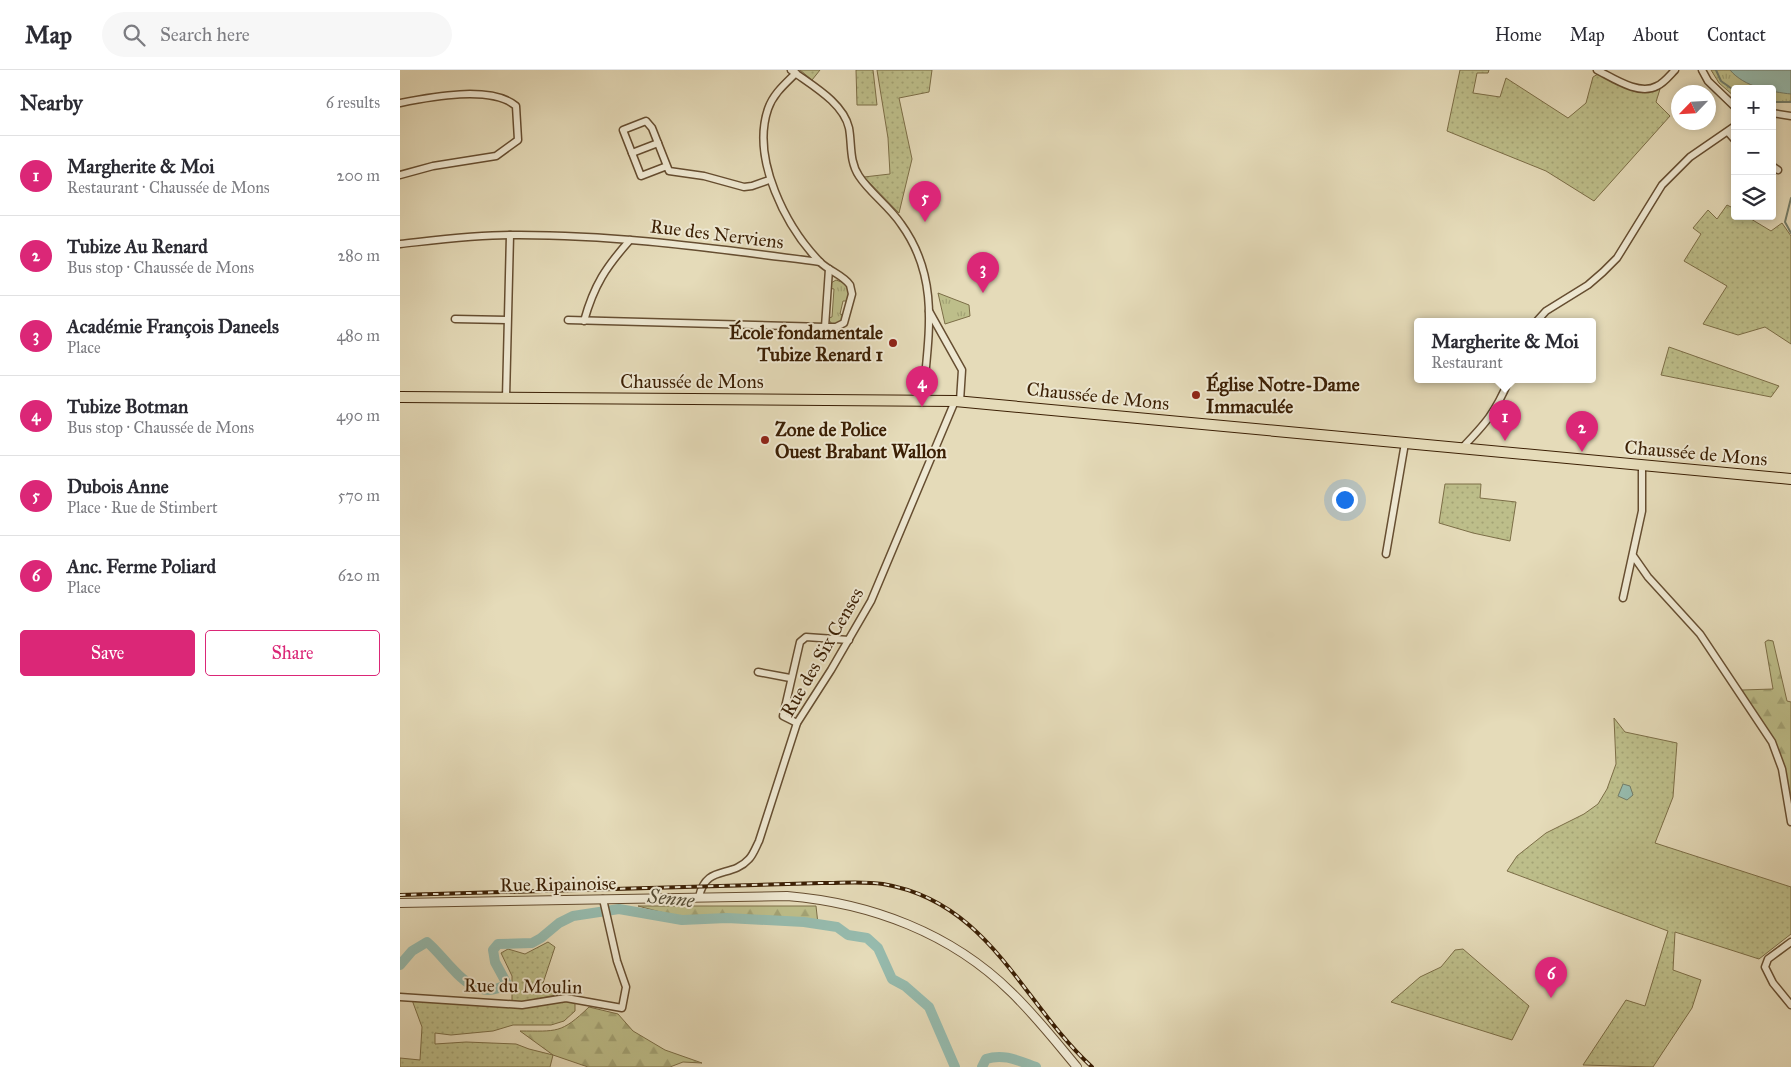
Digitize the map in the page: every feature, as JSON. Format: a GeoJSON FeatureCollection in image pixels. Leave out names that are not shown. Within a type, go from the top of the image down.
{"type":"FeatureCollection","features":[{"type":"Feature","properties":{"kind":"main road","name":"Chaussée de Mons"},"geometry":{"type":"LineString","coordinates":[[400,398],[923,399],[958,401],[1791,479]]}},
{"type":"Feature","properties":{"kind":"street"},"geometry":{"type":"LineString","coordinates":[[1597,70],[1623,84],[1646,89],[1661,84],[1675,70]]}},
{"type":"Feature","properties":{"kind":"street"},"geometry":{"type":"LineString","coordinates":[[1702,70],[1708,81],[1731,102]]}},
{"type":"Feature","properties":{"kind":"street"},"geometry":{"type":"LineString","coordinates":[[568,320],[826,327],[836,327],[844,323],[852,290],[848,282],[820,262],[791,225],[770,180],[765,147],[766,117],[774,97],[794,72],[831,101],[846,119],[849,128],[852,163],[859,176],[900,222],[924,266],[929,288],[923,399]]}},
{"type":"Feature","properties":{"kind":"street"},"geometry":{"type":"LineString","coordinates":[[400,103],[455,95],[491,95],[511,101],[516,106],[518,140],[496,156],[433,166],[400,175]]}},
{"type":"Feature","properties":{"kind":"street"},"geometry":{"type":"LineString","coordinates":[[1776,114],[1791,116]]}},
{"type":"Feature","properties":{"kind":"street"},"geometry":{"type":"LineString","coordinates":[[667,166],[641,176],[623,130],[646,121],[650,124],[658,143],[669,171],[704,176],[744,187],[770,180]]}},
{"type":"Feature","properties":{"kind":"street"},"geometry":{"type":"LineString","coordinates":[[1540,318],[1546,311],[1588,285],[1603,272],[1617,258],[1662,185],[1690,157],[1731,129]]}},
{"type":"Feature","properties":{"kind":"street"},"geometry":{"type":"LineString","coordinates":[[1728,132],[1731,135]]}},
{"type":"Feature","properties":{"kind":"street"},"geometry":{"type":"LineString","coordinates":[[632,153],[658,143]]}},
{"type":"Feature","properties":{"kind":"street"},"geometry":{"type":"LineString","coordinates":[[506,398],[510,234]]}},
{"type":"Feature","properties":{"kind":"street","name":"Rue des Nerviens"},"geometry":{"type":"LineString","coordinates":[[400,244],[510,234],[609,238],[820,262]]}},
{"type":"Feature","properties":{"kind":"street"},"geometry":{"type":"LineString","coordinates":[[584,321],[591,294],[598,279],[630,240]]}},
{"type":"Feature","properties":{"kind":"street"},"geometry":{"type":"LineString","coordinates":[[826,327],[829,269]]}},
{"type":"Feature","properties":{"kind":"street","name":"Rue des Six Censes"},"geometry":{"type":"LineString","coordinates":[[699,897],[706,879],[714,874],[730,871],[750,859],[759,841],[797,723],[871,601],[958,401],[962,370],[928,312]]}},
{"type":"Feature","properties":{"kind":"street"},"geometry":{"type":"LineString","coordinates":[[455,319],[507,320]]}},
{"type":"Feature","properties":{"kind":"street"},"geometry":{"type":"LineString","coordinates":[[1462,448],[1487,422],[1499,404],[1508,383]]}},
{"type":"Feature","properties":{"kind":"street"},"geometry":{"type":"LineString","coordinates":[[1386,554],[1405,443]]}},
{"type":"Feature","properties":{"kind":"street"},"geometry":{"type":"LineString","coordinates":[[1623,598],[1634,557],[1642,511],[1642,465]]}},
{"type":"Feature","properties":{"kind":"street"},"geometry":{"type":"LineString","coordinates":[[1634,557],[1648,577],[1700,634],[1772,742],[1782,769],[1791,822]]}},
{"type":"Feature","properties":{"kind":"street"},"geometry":{"type":"LineString","coordinates":[[797,723],[783,716],[790,678],[803,638],[849,640]]}},
{"type":"Feature","properties":{"kind":"street"},"geometry":{"type":"LineString","coordinates":[[758,672],[790,678]]}},
{"type":"Feature","properties":{"kind":"street","name":"Rue Ripainoise"},"geometry":{"type":"LineString","coordinates":[[400,903],[604,902],[699,897],[787,896],[814,898],[873,911],[924,931],[970,959],[1000,982],[1030,1011],[1077,1067]]}},
{"type":"Feature","properties":{"kind":"street","name":"Rue du Moulin"},"geometry":{"type":"LineString","coordinates":[[400,997],[522,1005],[566,998],[622,1008],[626,987],[604,902]]}},
{"type":"Feature","properties":{"kind":"street"},"geometry":{"type":"LineString","coordinates":[[1791,942],[1768,959],[1765,967],[1773,983],[1791,1005]]}},
{"type":"Feature","properties":{"kind":"green space"},"geometry":{"type":"Polygon","coordinates":[[[800,70],[820,70],[812,80],[800,70]]]}},
{"type":"Feature","properties":{"kind":"green space"},"geometry":{"type":"Polygon","coordinates":[[[856,70],[873,70],[877,105],[857,105],[856,70]]]}},
{"type":"Feature","properties":{"kind":"green space"},"geometry":{"type":"Polygon","coordinates":[[[877,70],[932,70],[929,92],[899,98],[912,159],[899,213],[864,177],[890,174],[888,138],[877,70]]]}},
{"type":"Feature","properties":{"kind":"green space"},"geometry":{"type":"Polygon","coordinates":[[[1460,70],[1489,70],[1488,73],[1477,73],[1473,93],[1500,97],[1506,78],[1568,118],[1586,103],[1593,77],[1598,74],[1613,82],[1635,89],[1660,89],[1656,102],[1670,116],[1594,201],[1546,171],[1447,131],[1460,70]]]}},
{"type":"Feature","properties":{"kind":"green space"},"geometry":{"type":"Polygon","coordinates":[[[1711,70],[1716,70],[1721,81],[1731,88],[1731,94],[1719,83],[1711,70]]]}},
{"type":"Feature","properties":{"kind":"green space"},"geometry":{"type":"Polygon","coordinates":[[[1716,70],[1791,70],[1791,102],[1776,102],[1776,85],[1731,85],[1731,88],[1721,81],[1716,70]]]}},
{"type":"Feature","properties":{"kind":"green space"},"geometry":{"type":"Polygon","coordinates":[[[1727,205],[1731,207],[1731,220],[1753,220],[1771,231],[1782,223],[1791,236],[1791,344],[1765,327],[1738,335],[1703,324],[1727,286],[1684,261],[1701,234],[1693,228],[1708,210],[1717,219],[1727,205]]]}},
{"type":"Feature","properties":{"kind":"green space"},"geometry":{"type":"Polygon","coordinates":[[[836,280],[847,284],[850,292],[848,301],[843,301],[840,314],[844,315],[842,322],[835,325],[828,318],[832,317],[834,289],[829,288],[831,283],[836,280]]]}},
{"type":"Feature","properties":{"kind":"green space"},"geometry":{"type":"Polygon","coordinates":[[[938,293],[969,305],[970,316],[945,324],[938,293]]]}},
{"type":"Feature","properties":{"kind":"green space"},"geometry":{"type":"Polygon","coordinates":[[[1669,347],[1779,386],[1771,397],[1661,375],[1669,347]]]}},
{"type":"Feature","properties":{"kind":"green space"},"geometry":{"type":"Polygon","coordinates":[[[1445,484],[1481,484],[1480,498],[1516,502],[1510,541],[1439,523],[1445,484]]]}},
{"type":"Feature","properties":{"kind":"green space"},"geometry":{"type":"Polygon","coordinates":[[[1768,640],[1773,641],[1787,701],[1791,702],[1791,797],[1777,755],[1742,690],[1773,689],[1765,642],[1768,640]]]}},
{"type":"Feature","properties":{"kind":"green space"},"geometry":{"type":"Polygon","coordinates":[[[1614,718],[1625,732],[1677,743],[1673,797],[1655,843],[1791,887],[1791,934],[1759,959],[1675,932],[1673,970],[1701,980],[1692,1008],[1653,1067],[1583,1065],[1626,1000],[1645,1006],[1668,931],[1507,871],[1517,856],[1546,833],[1584,814],[1598,804],[1607,789],[1616,764],[1614,718]]]}},
{"type":"Feature","properties":{"kind":"green space"},"geometry":{"type":"Polygon","coordinates":[[[638,906],[816,906],[818,924],[683,918],[638,906]]]}},
{"type":"Feature","properties":{"kind":"green space"},"geometry":{"type":"Polygon","coordinates":[[[548,942],[555,947],[542,986],[561,994],[521,1002],[512,1001],[512,976],[501,953],[508,949],[525,954],[548,942]]]}},
{"type":"Feature","properties":{"kind":"green space"},"geometry":{"type":"Polygon","coordinates":[[[1463,949],[1529,1006],[1512,1040],[1391,1002],[1420,977],[1441,967],[1455,950],[1463,949]]]}},
{"type":"Feature","properties":{"kind":"green space"},"geometry":{"type":"Polygon","coordinates":[[[412,1000],[479,1004],[567,1001],[575,1003],[575,1011],[564,1021],[551,1025],[513,1025],[493,1031],[451,1035],[435,1033],[435,1044],[466,1042],[516,1044],[553,1055],[550,1067],[400,1067],[400,1058],[420,1060],[422,1027],[412,1000]]]}},
{"type":"Feature","properties":{"kind":"green space"},"geometry":{"type":"Polygon","coordinates":[[[589,1007],[618,1014],[633,1031],[665,1050],[702,1063],[683,1062],[670,1067],[588,1067],[553,1055],[520,1031],[551,1031],[558,1029],[572,1022],[589,1007]]]}},
{"type":"Feature","properties":{"kind":"water"},"geometry":{"type":"Polygon","coordinates":[[[1730,70],[1791,70],[1791,94],[1776,92],[1776,85],[1750,85],[1730,70]]]}},
{"type":"Feature","properties":{"kind":"water"},"geometry":{"type":"Polygon","coordinates":[[[1623,784],[1630,786],[1633,795],[1627,800],[1618,796],[1623,784]]]}},
{"type":"Feature","properties":{"kind":"waterway"},"geometry":{"type":"LineString","coordinates":[[1716,70],[1721,81],[1731,88]]}},
{"type":"Feature","properties":{"kind":"waterway"},"geometry":{"type":"LineString","coordinates":[[1776,102],[1791,102]]}},
{"type":"Feature","properties":{"kind":"waterway"},"geometry":{"type":"LineString","coordinates":[[1791,198],[1785,222],[1791,233]]}},
{"type":"Feature","properties":{"kind":"waterway","name":"Senne"},"geometry":{"type":"LineString","coordinates":[[400,965],[412,951],[427,942],[462,978],[472,985],[483,989],[494,989],[507,984],[495,962],[493,950],[498,944],[532,943],[559,923],[573,916],[619,909],[682,920],[727,918],[804,922],[837,927],[848,935],[867,938],[878,948],[892,979],[905,986],[929,1007],[955,1067]]}},
{"type":"Feature","properties":{"kind":"waterway","name":"Senne"},"geometry":{"type":"LineString","coordinates":[[982,1067],[986,1059],[993,1057],[1011,1058],[1036,1067]]}},
{"type":"Feature","properties":{"kind":"railway"},"geometry":{"type":"LineString","coordinates":[[400,895],[860,882],[883,884],[920,894],[951,911],[977,933],[1001,958],[1067,1041],[1092,1067]]}},
{"type":"Feature","properties":{"kind":"place","name":"Dubois Anne"},"geometry":{"type":"Point","coordinates":[925,222]}},
{"type":"Feature","properties":{"kind":"place","name":"Académie François Daneels"},"geometry":{"type":"Point","coordinates":[983,293]}},
{"type":"Feature","properties":{"kind":"place","name":"École fondamentale Tubize Renard 1"},"geometry":{"type":"Point","coordinates":[893,343]}},
{"type":"Feature","properties":{"kind":"place","name":"Église Notre-Dame Immaculée"},"geometry":{"type":"Point","coordinates":[1196,395]}},
{"type":"Feature","properties":{"kind":"place","name":"Tubize Botman"},"geometry":{"type":"Point","coordinates":[922,407]}},
{"type":"Feature","properties":{"kind":"place","name":"Zone de Police Ouest Brabant Wallon"},"geometry":{"type":"Point","coordinates":[765,440]}},
{"type":"Feature","properties":{"kind":"place","name":"Margherite & Moi"},"geometry":{"type":"Point","coordinates":[1505,441]}},
{"type":"Feature","properties":{"kind":"place","name":"Tubize Au Renard"},"geometry":{"type":"Point","coordinates":[1582,452]}},
{"type":"Feature","properties":{"kind":"place","name":"Anc. Ferme Poliard"},"geometry":{"type":"Point","coordinates":[1551,998]}}]}
